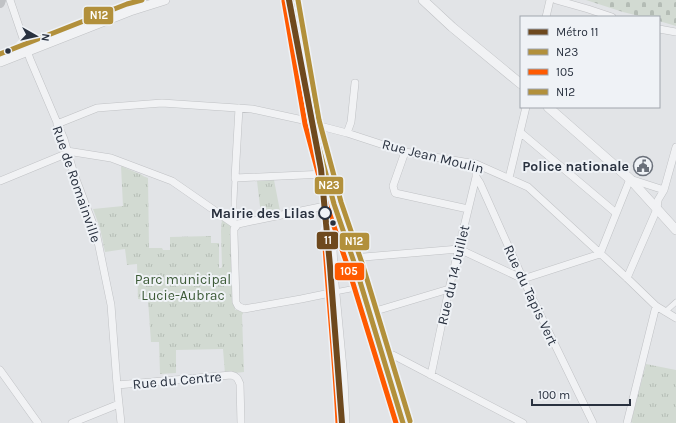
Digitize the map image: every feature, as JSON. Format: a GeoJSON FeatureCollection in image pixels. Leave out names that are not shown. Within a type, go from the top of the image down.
{"type":"FeatureCollection","features":[{"type":"Feature","properties":{"kind":"main road"},"geometry":{"type":"LineString","coordinates":[[291,0],[312,122],[334,204],[403,423]]}},
{"type":"Feature","properties":{"kind":"street","name":"Rue de Romainville"},"geometry":{"type":"LineString","coordinates":[[10,0],[27,52],[64,139],[67,152],[96,232],[110,305],[121,423]]}},
{"type":"Feature","properties":{"kind":"street"},"geometry":{"type":"LineString","coordinates":[[0,62],[130,11],[165,0]]}},
{"type":"Feature","properties":{"kind":"street"},"geometry":{"type":"LineString","coordinates":[[546,16],[550,0]]}},
{"type":"Feature","properties":{"kind":"street"},"geometry":{"type":"LineString","coordinates":[[556,0],[609,16]]}},
{"type":"Feature","properties":{"kind":"street"},"geometry":{"type":"LineString","coordinates":[[425,1],[452,27],[520,83]]}},
{"type":"Feature","properties":{"kind":"street"},"geometry":{"type":"LineString","coordinates":[[660,29],[676,32]]}},
{"type":"Feature","properties":{"kind":"street"},"geometry":{"type":"LineString","coordinates":[[347,133],[351,122],[355,83]]}},
{"type":"Feature","properties":{"kind":"street","name":"Rue Jean Moulin"},"geometry":{"type":"LineString","coordinates":[[57,124],[97,108],[162,103],[252,109],[312,122],[320,126],[406,152],[476,164],[528,187],[656,306],[676,318]]}},
{"type":"Feature","properties":{"kind":"street"},"geometry":{"type":"LineString","coordinates":[[239,108],[234,201],[236,224],[234,229],[236,302],[238,306],[244,309],[361,287]]}},
{"type":"Feature","properties":{"kind":"street"},"geometry":{"type":"LineString","coordinates":[[508,178],[526,108]]}},
{"type":"Feature","properties":{"kind":"street"},"geometry":{"type":"LineString","coordinates":[[549,108],[630,179],[676,230]]}},
{"type":"Feature","properties":{"kind":"street"},"geometry":{"type":"LineString","coordinates":[[520,132],[616,213]]}},
{"type":"Feature","properties":{"kind":"street"},"geometry":{"type":"LineString","coordinates":[[627,278],[657,209],[658,200],[664,190],[676,147]]}},
{"type":"Feature","properties":{"kind":"street"},"geometry":{"type":"LineString","coordinates":[[0,181],[67,152],[111,158],[172,181],[236,224],[334,204]]}},
{"type":"Feature","properties":{"kind":"street"},"geometry":{"type":"LineString","coordinates":[[406,152],[393,186],[395,193],[468,209]]}},
{"type":"Feature","properties":{"kind":"street","name":"Rue du Tapis Vert"},"geometry":{"type":"LineString","coordinates":[[476,164],[476,176],[523,279],[593,423]]}},
{"type":"Feature","properties":{"kind":"street"},"geometry":{"type":"LineString","coordinates":[[235,178],[326,174]]}},
{"type":"Feature","properties":{"kind":"street","name":"Rue du 14 Juillet"},"geometry":{"type":"LineString","coordinates":[[431,374],[449,289],[476,176]]}},
{"type":"Feature","properties":{"kind":"street"},"geometry":{"type":"LineString","coordinates":[[630,179],[664,190]]}},
{"type":"Feature","properties":{"kind":"street"},"geometry":{"type":"LineString","coordinates":[[352,258],[459,249],[523,279],[600,254],[630,179]]}},
{"type":"Feature","properties":{"kind":"street"},"geometry":{"type":"LineString","coordinates":[[339,219],[331,232],[343,379],[345,423]]}},
{"type":"Feature","properties":{"kind":"street"},"geometry":{"type":"LineString","coordinates":[[369,313],[449,289]]}},
{"type":"Feature","properties":{"kind":"street"},"geometry":{"type":"LineString","coordinates":[[665,312],[676,302]]}},
{"type":"Feature","properties":{"kind":"street"},"geometry":{"type":"LineString","coordinates":[[627,423],[656,306]]}},
{"type":"Feature","properties":{"kind":"street"},"geometry":{"type":"LineString","coordinates":[[383,356],[393,355],[523,423]]}},
{"type":"Feature","properties":{"kind":"street"},"geometry":{"type":"LineString","coordinates":[[0,370],[38,423]]}},
{"type":"Feature","properties":{"kind":"street","name":"Rue du Centre"},"geometry":{"type":"LineString","coordinates":[[117,385],[231,375],[237,377],[240,384],[241,423]]}},
{"type":"Feature","properties":{"kind":"street"},"geometry":{"type":"LineString","coordinates":[[72,423],[119,404]]}},
{"type":"Feature","properties":{"kind":"green space"},"geometry":{"type":"Polygon","coordinates":[[[586,0],[676,0],[676,26],[660,21],[660,16],[639,16],[586,0]]]}},
{"type":"Feature","properties":{"kind":"green space","name":"Parc municipal Lucie-Aubrac"},"geometry":{"type":"Polygon","coordinates":[[[121,166],[148,178],[149,248],[162,248],[163,250],[170,250],[170,237],[211,236],[211,243],[219,243],[219,268],[221,268],[222,219],[232,226],[235,310],[244,312],[242,315],[244,372],[225,374],[223,349],[176,350],[176,373],[160,374],[159,342],[151,342],[148,300],[138,299],[137,264],[127,265],[125,249],[105,252],[100,228],[93,209],[123,206],[121,166]]]}},
{"type":"Feature","properties":{"kind":"green space"},"geometry":{"type":"Polygon","coordinates":[[[274,180],[280,211],[261,215],[257,181],[274,180]]]}},
{"type":"Feature","properties":{"kind":"green space"},"geometry":{"type":"Polygon","coordinates":[[[646,364],[676,370],[676,423],[631,422],[646,364]]]}},
{"type":"Feature","properties":{"kind":"metro line","name":"11"},"geometry":{"type":"LineString","coordinates":[[289,0],[321,169],[342,423]]}},
{"type":"Feature","properties":{"kind":"transit line","name":"N12"},"geometry":{"type":"LineString","coordinates":[[0,54],[127,4],[142,0]]}},
{"type":"Feature","properties":{"kind":"transit line","name":"N23"},"geometry":{"type":"LineString","coordinates":[[291,0],[312,122],[334,204],[355,265],[403,423]]}},
{"type":"Feature","properties":{"kind":"transit line","name":"N12"},"geometry":{"type":"LineString","coordinates":[[298,0],[319,120],[341,202],[362,263],[410,421]]}},
{"type":"Feature","properties":{"kind":"transit line","name":"105"},"geometry":{"type":"LineString","coordinates":[[284,1],[305,124],[327,206],[348,267],[396,423]]}},
{"type":"Feature","properties":{"kind":"transit line","name":"105"},"geometry":{"type":"LineString","coordinates":[[330,221],[324,232],[338,423]]}},
{"type":"Feature","properties":{"kind":"place","name":"Police nationale"},"geometry":{"type":"Point","coordinates":[643,166]}},
{"type":"Feature","properties":{"kind":"place","name":"Mairie des Lilas"},"geometry":{"type":"Point","coordinates":[325,213]}}]}
